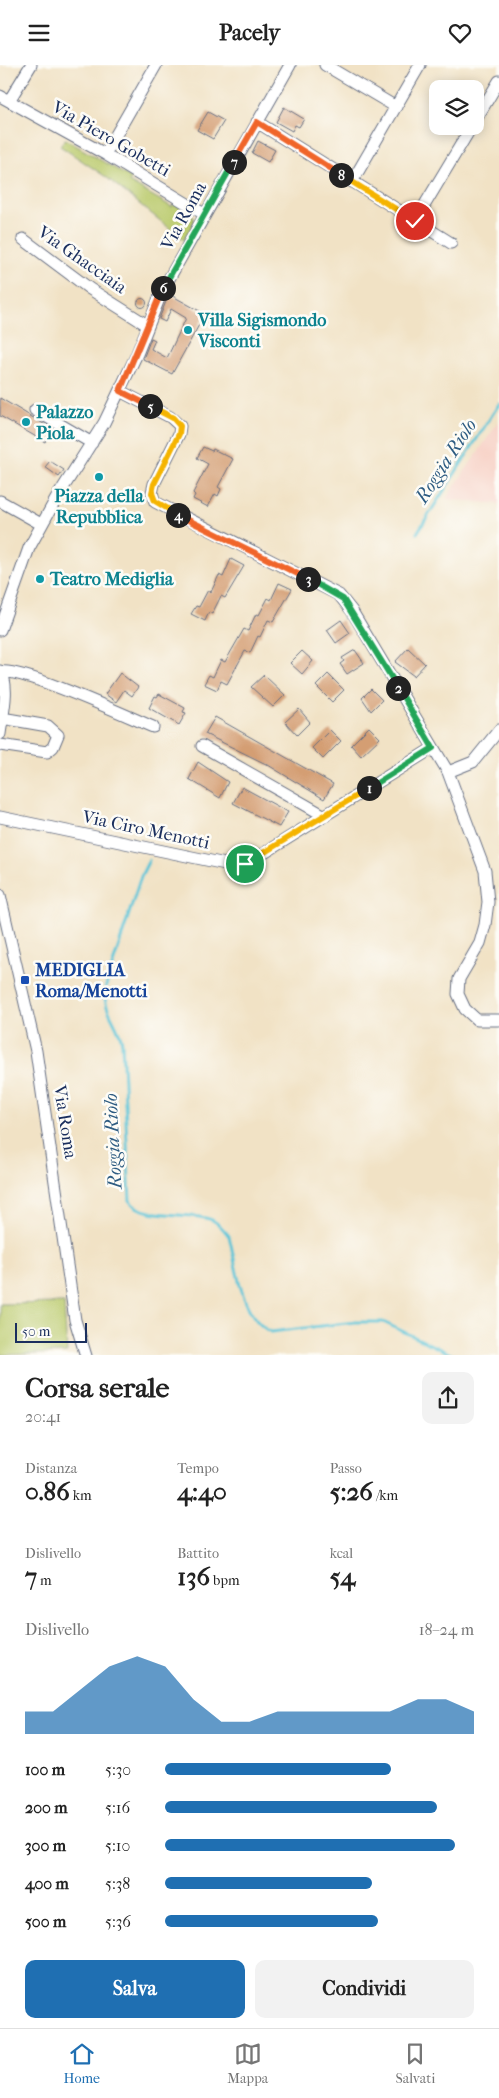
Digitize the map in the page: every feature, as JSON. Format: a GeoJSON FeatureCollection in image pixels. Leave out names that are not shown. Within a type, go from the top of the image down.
{"type":"FeatureCollection","features":[{"type":"Feature","properties":{"kind":"street"},"geometry":{"type":"LineString","coordinates":[[5,98],[30,65]]}},
{"type":"Feature","properties":{"kind":"street"},"geometry":{"type":"LineString","coordinates":[[104,154],[156,65]]}},
{"type":"Feature","properties":{"kind":"street","name":"Via Roma"},"geometry":{"type":"LineString","coordinates":[[0,630],[24,558],[41,524],[92,443],[120,391],[162,291],[290,65]]}},
{"type":"Feature","properties":{"kind":"street"},"geometry":{"type":"LineString","coordinates":[[325,65],[396,107]]}},
{"type":"Feature","properties":{"kind":"street"},"geometry":{"type":"LineString","coordinates":[[352,181],[420,65]]}},
{"type":"Feature","properties":{"kind":"street"},"geometry":{"type":"LineString","coordinates":[[484,106],[499,81]]}},
{"type":"Feature","properties":{"kind":"street","name":"Via Piero Gobetti"},"geometry":{"type":"LineString","coordinates":[[5,98],[204,214]]}},
{"type":"Feature","properties":{"kind":"street"},"geometry":{"type":"LineString","coordinates":[[257,122],[451,243]]}},
{"type":"Feature","properties":{"kind":"street"},"geometry":{"type":"LineString","coordinates":[[415,221],[467,135]]}},
{"type":"Feature","properties":{"kind":"street","name":"Via Ghacciaia"},"geometry":{"type":"LineString","coordinates":[[23,239],[90,289],[147,325]]}},
{"type":"Feature","properties":{"kind":"street"},"geometry":{"type":"LineString","coordinates":[[120,391],[170,417],[180,426],[179,434],[153,487],[155,501],[341,597],[386,667],[448,772],[485,871],[488,902],[480,943],[459,979],[458,994],[465,1009],[477,1020],[495,1022]]}},
{"type":"Feature","properties":{"kind":"street"},"geometry":{"type":"LineString","coordinates":[[34,409],[92,443]]}},
{"type":"Feature","properties":{"kind":"street"},"geometry":{"type":"LineString","coordinates":[[0,501],[41,524]]}},
{"type":"Feature","properties":{"kind":"street"},"geometry":{"type":"LineString","coordinates":[[0,734],[1,709],[5,693],[1,676],[14,672],[153,727]]}},
{"type":"Feature","properties":{"kind":"street"},"geometry":{"type":"LineString","coordinates":[[0,745],[48,752],[54,747],[58,735],[48,726],[1,709]]}},
{"type":"Feature","properties":{"kind":"street"},"geometry":{"type":"LineString","coordinates":[[448,772],[473,762],[499,730]]}},
{"type":"Feature","properties":{"kind":"street"},"geometry":{"type":"LineString","coordinates":[[202,746],[325,816]]}},
{"type":"Feature","properties":{"kind":"street","name":"Via Ciro Menotti"},"geometry":{"type":"LineString","coordinates":[[0,817],[235,866],[253,860],[433,748]]}},
{"type":"Feature","properties":{"kind":"street","name":"Via Roma"},"geometry":{"type":"LineString","coordinates":[[0,895],[36,1051],[75,1320],[86,1355]]}},
{"type":"Feature","properties":{"kind":"shaded area"},"geometry":{"type":"Polygon","coordinates":[[[499,421],[499,504],[446,499],[499,421]]]}},
{"type":"Feature","properties":{"kind":"green space"},"geometry":{"type":"Polygon","coordinates":[[[65,139],[131,178],[129,182],[172,207],[175,203],[192,213],[194,222],[184,240],[106,177],[60,146],[65,139]]]}},
{"type":"Feature","properties":{"kind":"green space"},"geometry":{"type":"Polygon","coordinates":[[[64,1303],[67,1353],[0,1355],[0,1304],[64,1303]]]}},
{"type":"Feature","properties":{"kind":"building"},"geometry":{"type":"Polygon","coordinates":[[[284,107],[304,119],[299,127],[295,125],[292,131],[276,122],[284,107]]]}},
{"type":"Feature","properties":{"kind":"building"},"geometry":{"type":"Polygon","coordinates":[[[208,112],[224,121],[213,139],[197,130],[208,112]]]}},
{"type":"Feature","properties":{"kind":"building"},"geometry":{"type":"Polygon","coordinates":[[[258,141],[275,150],[268,162],[252,153],[258,141]]]}},
{"type":"Feature","properties":{"kind":"building","name":"Villa Sigismondo Visconti"},"geometry":{"type":"Polygon","coordinates":[[[169,294],[205,314],[172,374],[143,359],[151,338],[155,340],[151,349],[167,358],[186,318],[171,309],[165,322],[159,319],[169,294]]]}},
{"type":"Feature","properties":{"kind":"building"},"geometry":{"type":"Polygon","coordinates":[[[142,298],[147,303],[142,308],[137,303],[142,298]]]}},
{"type":"Feature","properties":{"kind":"building","name":"Palazzo Piola"},"geometry":{"type":"Polygon","coordinates":[[[0,398],[52,429],[45,442],[0,416],[0,398]]]}},
{"type":"Feature","properties":{"kind":"building"},"geometry":{"type":"Polygon","coordinates":[[[203,447],[212,451],[213,449],[233,459],[218,487],[221,489],[218,496],[215,494],[208,507],[193,499],[195,495],[193,493],[208,464],[197,458],[203,447]]]}},
{"type":"Feature","properties":{"kind":"building"},"geometry":{"type":"Polygon","coordinates":[[[50,461],[64,470],[59,477],[45,467],[50,461]]]}},
{"type":"Feature","properties":{"kind":"building"},"geometry":{"type":"Polygon","coordinates":[[[231,559],[244,566],[225,598],[221,596],[212,614],[209,612],[205,621],[191,614],[196,606],[199,607],[208,590],[211,592],[219,575],[223,577],[231,559]]]}},
{"type":"Feature","properties":{"kind":"building"},"geometry":{"type":"Polygon","coordinates":[[[279,583],[292,589],[273,622],[268,620],[250,653],[245,651],[227,684],[221,681],[217,690],[204,684],[209,675],[213,677],[221,660],[225,662],[244,629],[248,631],[256,614],[259,615],[268,598],[271,600],[279,583]]]}},
{"type":"Feature","properties":{"kind":"building"},"geometry":{"type":"Polygon","coordinates":[[[341,620],[350,633],[336,643],[327,630],[341,620]]]}},
{"type":"Feature","properties":{"kind":"building"},"geometry":{"type":"Polygon","coordinates":[[[408,648],[425,664],[414,676],[395,662],[408,648]]]}},
{"type":"Feature","properties":{"kind":"building"},"geometry":{"type":"Polygon","coordinates":[[[355,650],[364,663],[347,674],[340,664],[344,661],[342,658],[355,650]]]}},
{"type":"Feature","properties":{"kind":"building"},"geometry":{"type":"Polygon","coordinates":[[[302,651],[313,661],[302,674],[290,663],[302,651]]]}},
{"type":"Feature","properties":{"kind":"building"},"geometry":{"type":"Polygon","coordinates":[[[120,673],[138,687],[132,696],[124,690],[116,702],[105,694],[120,673]]]}},
{"type":"Feature","properties":{"kind":"building"},"geometry":{"type":"Polygon","coordinates":[[[328,674],[344,690],[332,702],[316,686],[328,674]]]}},
{"type":"Feature","properties":{"kind":"building"},"geometry":{"type":"Polygon","coordinates":[[[264,675],[285,695],[273,707],[251,687],[264,675]]]}},
{"type":"Feature","properties":{"kind":"building"},"geometry":{"type":"Polygon","coordinates":[[[371,689],[382,700],[371,711],[362,698],[371,689]]]}},
{"type":"Feature","properties":{"kind":"building"},"geometry":{"type":"Polygon","coordinates":[[[159,694],[185,708],[183,712],[186,713],[179,725],[149,708],[155,696],[157,697],[159,694]]]}},
{"type":"Feature","properties":{"kind":"building"},"geometry":{"type":"Polygon","coordinates":[[[299,709],[310,722],[297,735],[285,722],[299,709]]]}},
{"type":"Feature","properties":{"kind":"building"},"geometry":{"type":"Polygon","coordinates":[[[215,717],[333,784],[324,799],[268,765],[205,734],[215,717]]]}},
{"type":"Feature","properties":{"kind":"building"},"geometry":{"type":"Polygon","coordinates":[[[369,727],[380,738],[361,756],[351,745],[369,727]]]}},
{"type":"Feature","properties":{"kind":"building"},"geometry":{"type":"Polygon","coordinates":[[[330,730],[341,741],[323,759],[312,748],[330,730]]]}},
{"type":"Feature","properties":{"kind":"building"},"geometry":{"type":"Polygon","coordinates":[[[198,762],[228,782],[220,798],[189,779],[198,762]]]}},
{"type":"Feature","properties":{"kind":"building"},"geometry":{"type":"Polygon","coordinates":[[[242,787],[288,812],[279,827],[233,803],[242,787]]]}},
{"type":"Feature","properties":{"kind":"waterway","name":"Roggia Riolo"},"geometry":{"type":"LineString","coordinates":[[417,533],[499,404]]}},
{"type":"Feature","properties":{"kind":"waterway","name":"Roggia Riolo"},"geometry":{"type":"LineString","coordinates":[[149,860],[141,876],[105,989],[108,1010],[118,1029],[122,1043],[130,1201],[136,1207],[145,1211],[203,1217],[219,1225],[229,1236],[241,1290],[246,1303],[252,1315],[271,1332],[355,1322],[383,1322],[453,1355]]}},
{"type":"Feature","properties":{"kind":"place","name":"Villa Sigismondo Visconti"},"geometry":{"type":"Point","coordinates":[188,330]}},
{"type":"Feature","properties":{"kind":"place","name":"Palazzo Piola"},"geometry":{"type":"Point","coordinates":[26,422]}},
{"type":"Feature","properties":{"kind":"place","name":"Piazza della Repubblica"},"geometry":{"type":"Point","coordinates":[99,477]}},
{"type":"Feature","properties":{"kind":"place","name":"Teatro Mediglia"},"geometry":{"type":"Point","coordinates":[40,579]}},
{"type":"Feature","properties":{"kind":"place","name":"MEDIGLIA Roma/Menotti"},"geometry":{"type":"Point","coordinates":[25,980]}},
{"type":"Feature","properties":{"kind":"route"},"geometry":{"type":"LineString","coordinates":[[245,864],[433,748],[352,611],[341,597],[158,505],[153,496],[153,487],[179,434],[180,426],[170,417],[120,391],[162,291],[257,122],[415,221]]}}]}
